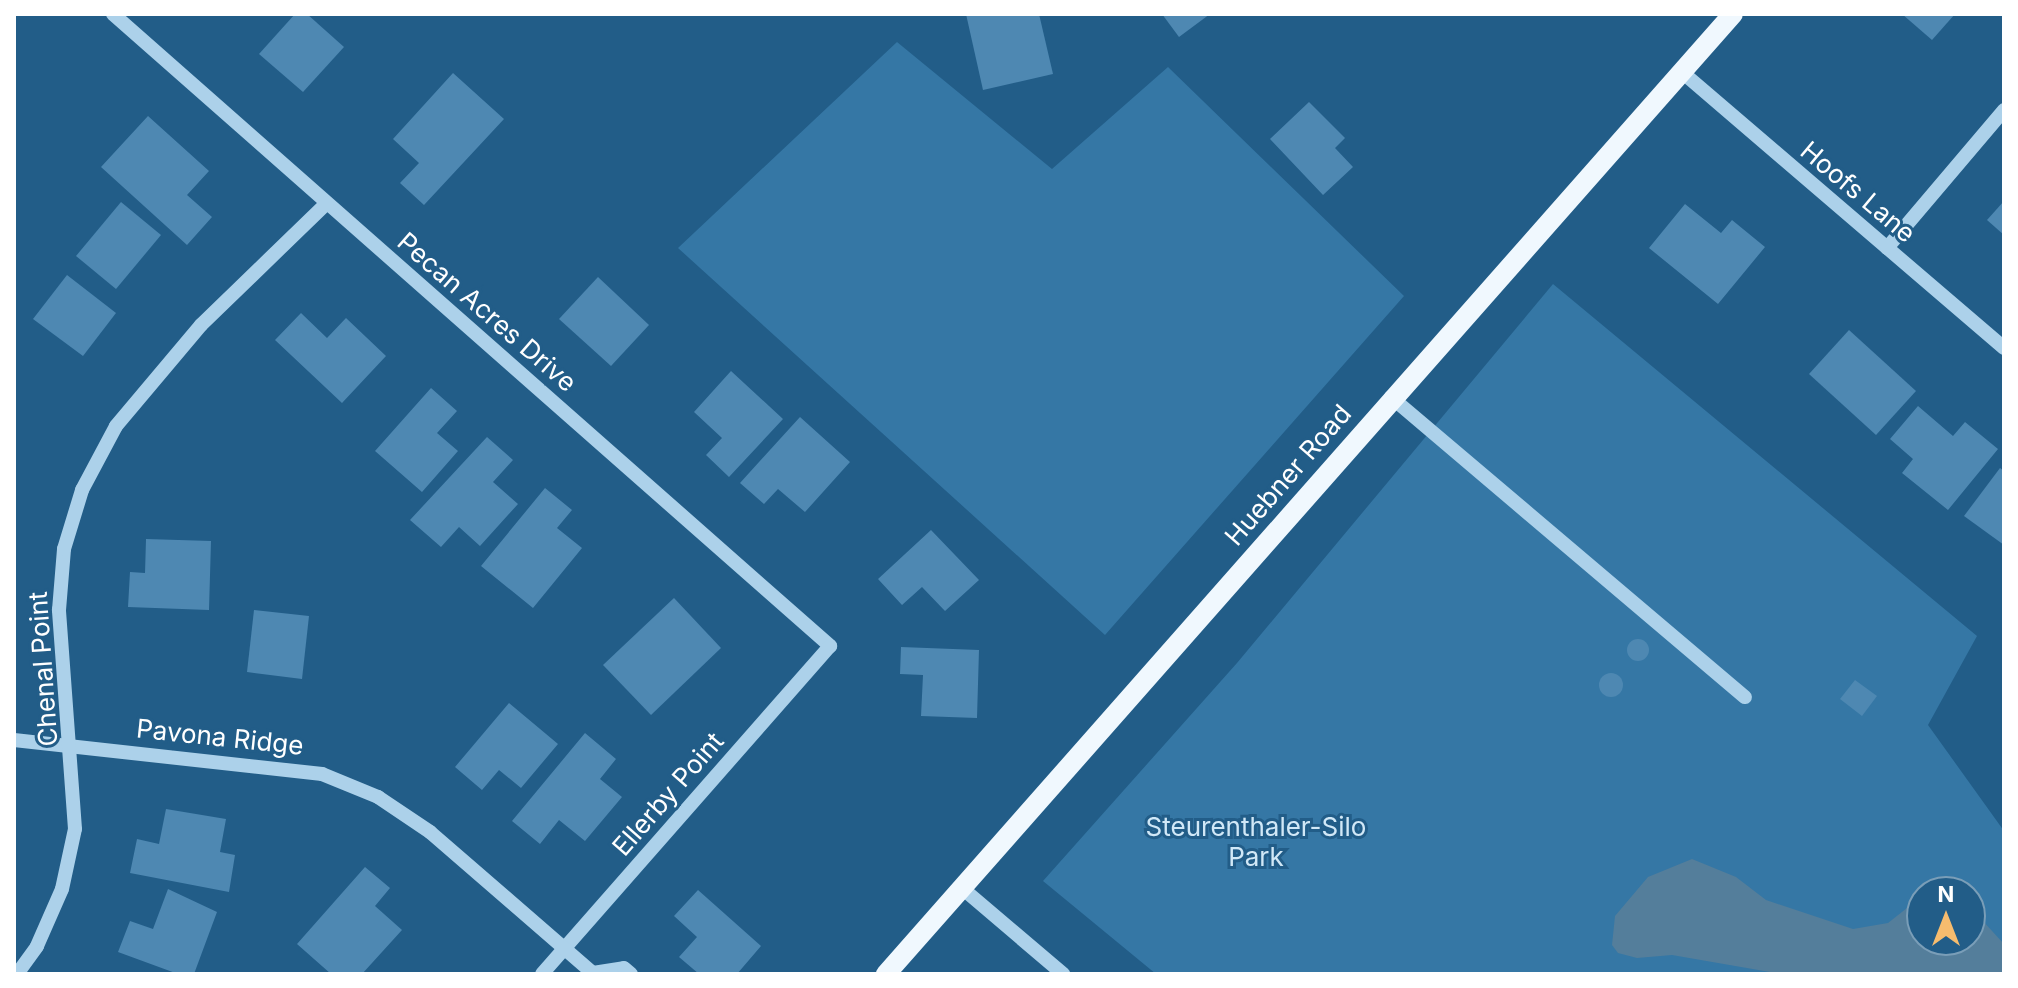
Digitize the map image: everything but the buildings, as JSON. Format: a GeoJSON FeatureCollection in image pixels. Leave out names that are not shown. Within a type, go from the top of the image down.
{"type":"FeatureCollection","features":[{"type":"Feature","properties":{"kind":"main road","name":"Huebner Road"},"geometry":{"type":"LineString","coordinates":[[886,974],[1391,397],[1733,14]]}},
{"type":"Feature","properties":{"kind":"street","name":"Pecan Acres Drive"},"geometry":{"type":"LineString","coordinates":[[113,14],[830,646]]}},
{"type":"Feature","properties":{"kind":"street","name":"Hoofs Lane"},"geometry":{"type":"LineString","coordinates":[[1682,72],[2004,348]]}},
{"type":"Feature","properties":{"kind":"street"},"geometry":{"type":"LineString","coordinates":[[1887,248],[2004,110]]}},
{"type":"Feature","properties":{"kind":"street","name":"Chenal Point"},"geometry":{"type":"LineString","coordinates":[[17,974],[37,946],[70,859],[76,798],[60,580],[82,490],[116,426],[201,325],[327,203]]}},
{"type":"Feature","properties":{"kind":"street"},"geometry":{"type":"LineString","coordinates":[[1391,397],[1745,697]]}},
{"type":"Feature","properties":{"kind":"street","name":"Ellerby Point"},"geometry":{"type":"LineString","coordinates":[[542,974],[830,646]]}},
{"type":"Feature","properties":{"kind":"street","name":"Pavona Ridge"},"geometry":{"type":"LineString","coordinates":[[14,740],[322,774],[378,797],[430,832],[593,974],[624,968],[631,974]]}},
{"type":"Feature","properties":{"kind":"street"},"geometry":{"type":"LineString","coordinates":[[962,888],[1063,974]]}},
{"type":"Feature","properties":{"kind":"green space"},"geometry":{"type":"Polygon","coordinates":[[[897,42],[1052,169],[1168,67],[1404,296],[1105,635],[678,248],[897,42]]]}},
{"type":"Feature","properties":{"kind":"green space","name":"Steurenthaler-Silo Park"},"geometry":{"type":"Polygon","coordinates":[[[1553,284],[1977,636],[1928,725],[2004,831],[2004,974],[1156,974],[1043,881],[1237,663],[1553,284]]]}},
{"type":"Feature","properties":{"kind":"shaded area"},"geometry":{"type":"Polygon","coordinates":[[[1692,859],[1736,877],[1766,900],[1853,929],[1888,923],[1906,909],[1906,956],[1986,956],[1986,924],[2004,944],[2004,974],[1781,974],[1672,955],[1637,958],[1618,953],[1612,945],[1615,916],[1648,877],[1692,859]]]}}]}
